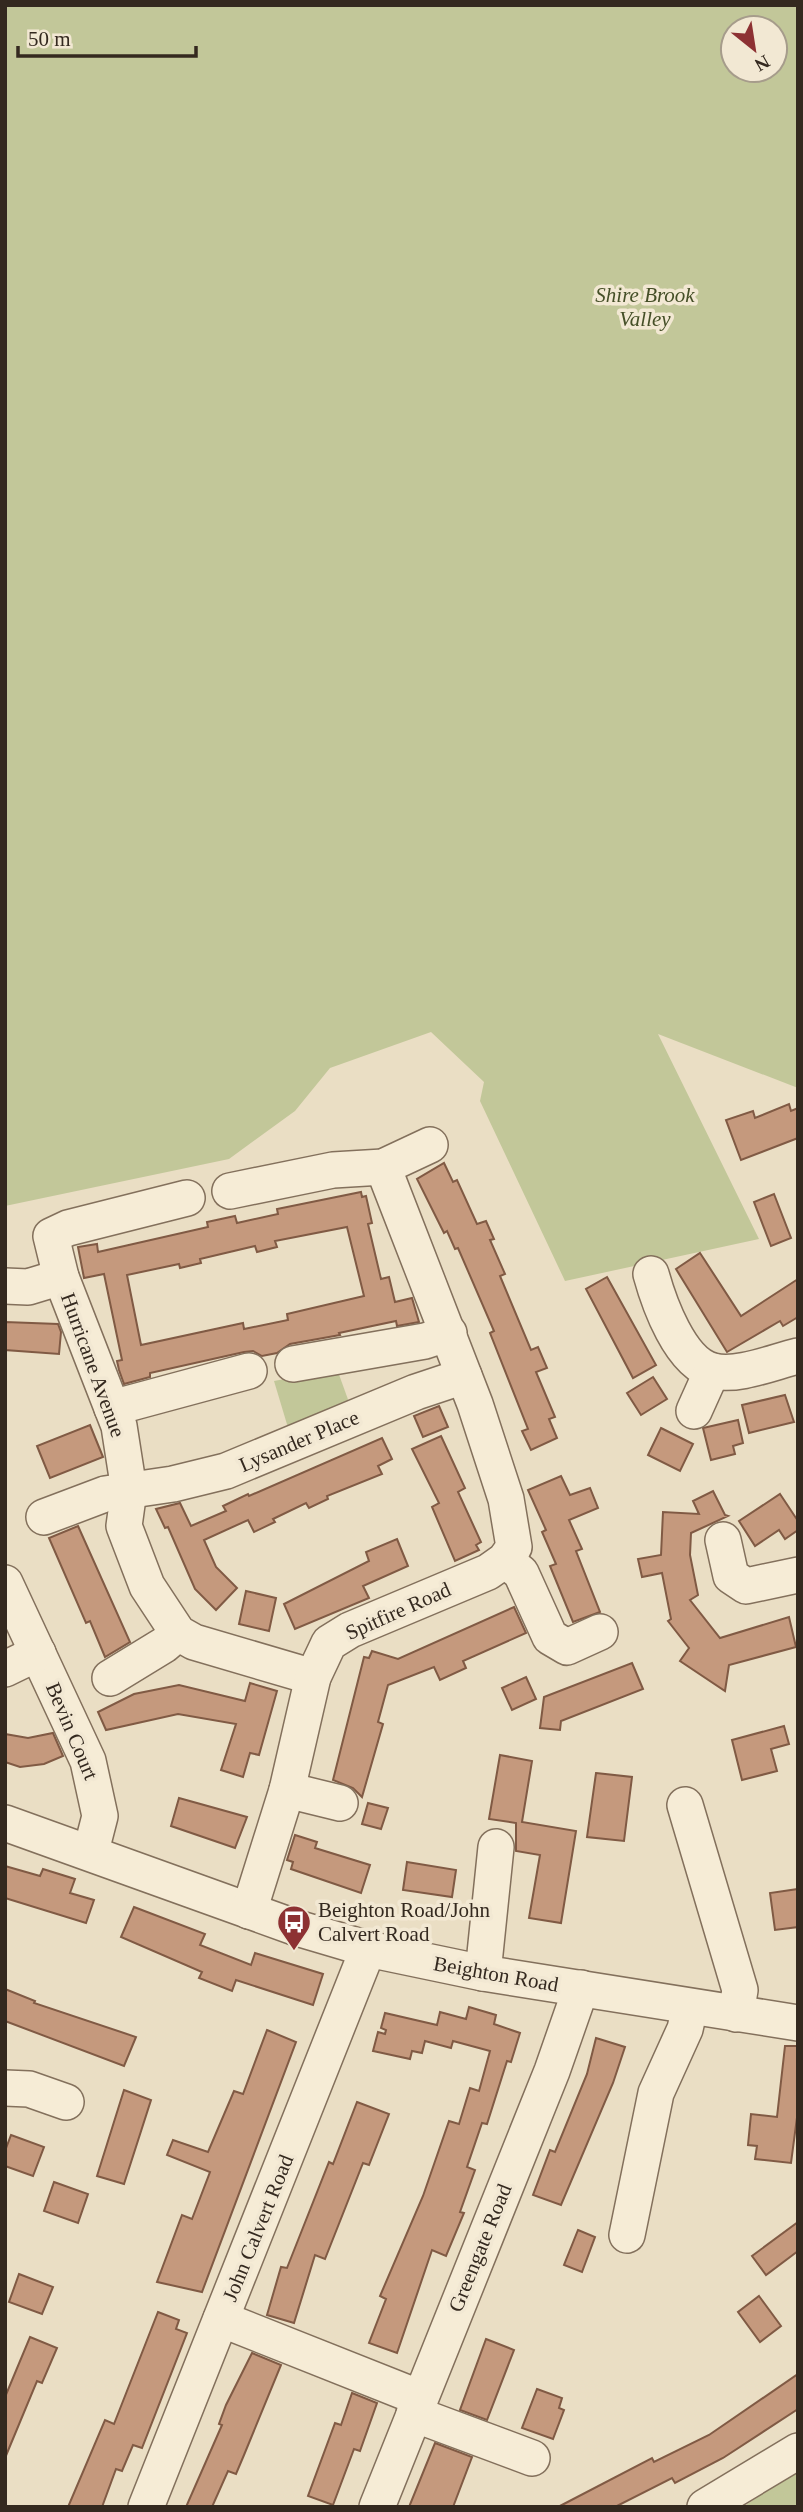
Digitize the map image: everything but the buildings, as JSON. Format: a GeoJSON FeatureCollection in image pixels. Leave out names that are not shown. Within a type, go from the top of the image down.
{"type":"FeatureCollection","features":[{"type":"Feature","properties":{"kind":"street"},"geometry":{"type":"LineString","coordinates":[[230,1191],[332,1170],[383,1167],[430,1145]]}},
{"type":"Feature","properties":{"kind":"street"},"geometry":{"type":"LineString","coordinates":[[383,1167],[449,1333],[511,1521],[514,1547],[505,1560],[521,1573],[550,1637],[567,1647],[600,1632]]}},
{"type":"Feature","properties":{"kind":"street","name":"Hurricane Avenue"},"geometry":{"type":"LineString","coordinates":[[178,1633],[147,1586],[124,1526],[129,1490],[119,1426],[61,1277],[51,1236],[68,1228],[187,1198]]}},
{"type":"Feature","properties":{"kind":"street"},"geometry":{"type":"LineString","coordinates":[[651,1274],[662,1310],[679,1339],[688,1352],[712,1371],[730,1372],[798,1356]]}},
{"type":"Feature","properties":{"kind":"street"},"geometry":{"type":"LineString","coordinates":[[5,1286],[28,1287],[61,1277]]}},
{"type":"Feature","properties":{"kind":"street"},"geometry":{"type":"LineString","coordinates":[[293,1364],[425,1341],[449,1333]]}},
{"type":"Feature","properties":{"kind":"street"},"geometry":{"type":"LineString","coordinates":[[112,1408],[249,1371]]}},
{"type":"Feature","properties":{"kind":"street"},"geometry":{"type":"LineString","coordinates":[[694,1411],[712,1371]]}},
{"type":"Feature","properties":{"kind":"street","name":"Lysander Place"},"geometry":{"type":"LineString","coordinates":[[44,1517],[105,1494],[173,1484],[226,1471],[416,1392],[464,1376]]}},
{"type":"Feature","properties":{"kind":"street"},"geometry":{"type":"LineString","coordinates":[[723,1540],[731,1576],[746,1586],[798,1575]]}},
{"type":"Feature","properties":{"kind":"street","name":"Spitfire Road"},"geometry":{"type":"LineString","coordinates":[[249,1911],[287,1790],[313,1677],[329,1643],[350,1630],[488,1572],[505,1560]]}},
{"type":"Feature","properties":{"kind":"street","name":"Bevin Court"},"geometry":{"type":"LineString","coordinates":[[5,1583],[88,1761],[100,1816],[90,1851]]}},
{"type":"Feature","properties":{"kind":"street"},"geometry":{"type":"LineString","coordinates":[[110,1678],[178,1633],[194,1642],[313,1677]]}},
{"type":"Feature","properties":{"kind":"street"},"geometry":{"type":"LineString","coordinates":[[5,1669],[38,1653]]}},
{"type":"Feature","properties":{"kind":"street"},"geometry":{"type":"LineString","coordinates":[[287,1790],[340,1803]]}},
{"type":"Feature","properties":{"kind":"street"},"geometry":{"type":"LineString","coordinates":[[685,1805],[740,1990],[736,2014]]}},
{"type":"Feature","properties":{"kind":"street","name":"Beighton Road"},"geometry":{"type":"LineString","coordinates":[[5,1823],[90,1851],[249,1911],[368,1949],[483,1973],[798,2023]]}},
{"type":"Feature","properties":{"kind":"street"},"geometry":{"type":"LineString","coordinates":[[483,1973],[496,1847]]}},
{"type":"Feature","properties":{"kind":"street","name":"John Calvert Road"},"geometry":{"type":"LineString","coordinates":[[146,2507],[368,1949]]}},
{"type":"Feature","properties":{"kind":"street","name":"Greengate Road"},"geometry":{"type":"LineString","coordinates":[[377,2507],[579,2000],[581,1988]]}},
{"type":"Feature","properties":{"kind":"street"},"geometry":{"type":"LineString","coordinates":[[627,2235],[656,2093],[685,2029],[690,2007]]}},
{"type":"Feature","properties":{"kind":"street"},"geometry":{"type":"LineString","coordinates":[[5,2088],[29,2089],[66,2102]]}},
{"type":"Feature","properties":{"kind":"street"},"geometry":{"type":"LineString","coordinates":[[221,2319],[532,2458]]}},
{"type":"Feature","properties":{"kind":"street"},"geometry":{"type":"LineString","coordinates":[[705,2507],[798,2451]]}},
{"type":"Feature","properties":{"kind":"green space","name":"Shire Brook Valley"},"geometry":{"type":"Polygon","coordinates":[[[5,5],[798,5],[798,1088],[658,1034],[759,1239],[565,1281],[480,1101],[484,1082],[431,1032],[330,1068],[295,1111],[229,1159],[5,1206],[5,5]]]}},
{"type":"Feature","properties":{"kind":"green space"},"geometry":{"type":"Polygon","coordinates":[[[337,1369],[350,1405],[289,1431],[274,1381],[337,1369]]]}},
{"type":"Feature","properties":{"kind":"green space"},"geometry":{"type":"Polygon","coordinates":[[[798,2470],[798,2507],[743,2507],[798,2470]]]}},
{"type":"Feature","properties":{"kind":"place","name":"Beighton Road/John Calvert Road"},"geometry":{"type":"Point","coordinates":[294,1952]}}]}
